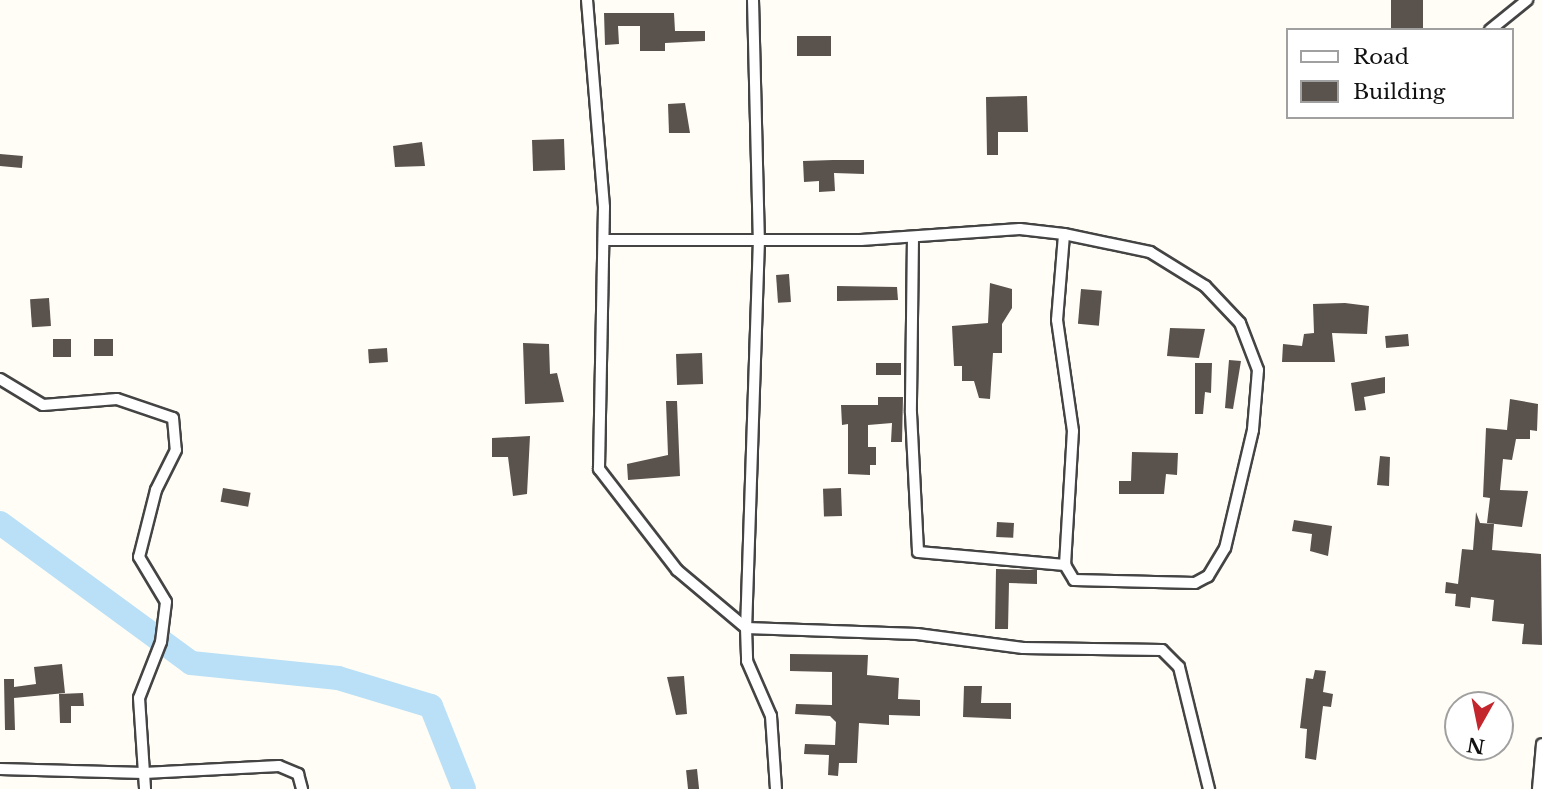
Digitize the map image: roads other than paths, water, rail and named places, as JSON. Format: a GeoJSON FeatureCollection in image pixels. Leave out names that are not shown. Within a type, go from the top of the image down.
{"type":"FeatureCollection","features":[{"type":"Feature","properties":{"kind":"street"},"geometry":{"type":"LineString","coordinates":[[587,0],[604,240],[599,469],[677,570],[746,628],[916,634],[1023,648],[1162,650],[1179,667],[1209,789]]}},
{"type":"Feature","properties":{"kind":"street"},"geometry":{"type":"LineString","coordinates":[[753,0],[759,239],[746,628],[747,661],[771,716],[776,789]]}},
{"type":"Feature","properties":{"kind":"street"},"geometry":{"type":"LineString","coordinates":[[1492,28],[1527,0]]}},
{"type":"Feature","properties":{"kind":"street"},"geometry":{"type":"LineString","coordinates":[[604,240],[913,237],[1020,229],[1064,234],[1150,252],[1205,286],[1240,323],[1258,370],[1241,483],[1225,548],[1208,576],[1183,587],[1074,580],[1065,565],[1073,431],[1057,320],[1064,234]]}},
{"type":"Feature","properties":{"kind":"street"},"geometry":{"type":"LineString","coordinates":[[913,237],[911,413],[918,552],[1065,565]]}},
{"type":"Feature","properties":{"kind":"street"},"geometry":{"type":"LineString","coordinates":[[0,379],[43,405],[117,399],[173,418],[176,450],[156,490],[139,557],[166,602],[161,642],[139,698],[145,789]]}},
{"type":"Feature","properties":{"kind":"street"},"geometry":{"type":"LineString","coordinates":[[1538,789],[1542,744]]}},
{"type":"Feature","properties":{"kind":"street"},"geometry":{"type":"LineString","coordinates":[[0,769],[144,773],[279,766],[298,774],[302,789]]}},
{"type":"Feature","properties":{"kind":"waterway"},"geometry":{"type":"LineString","coordinates":[[0,523],[191,663],[338,678],[431,706],[464,789]]}}]}
